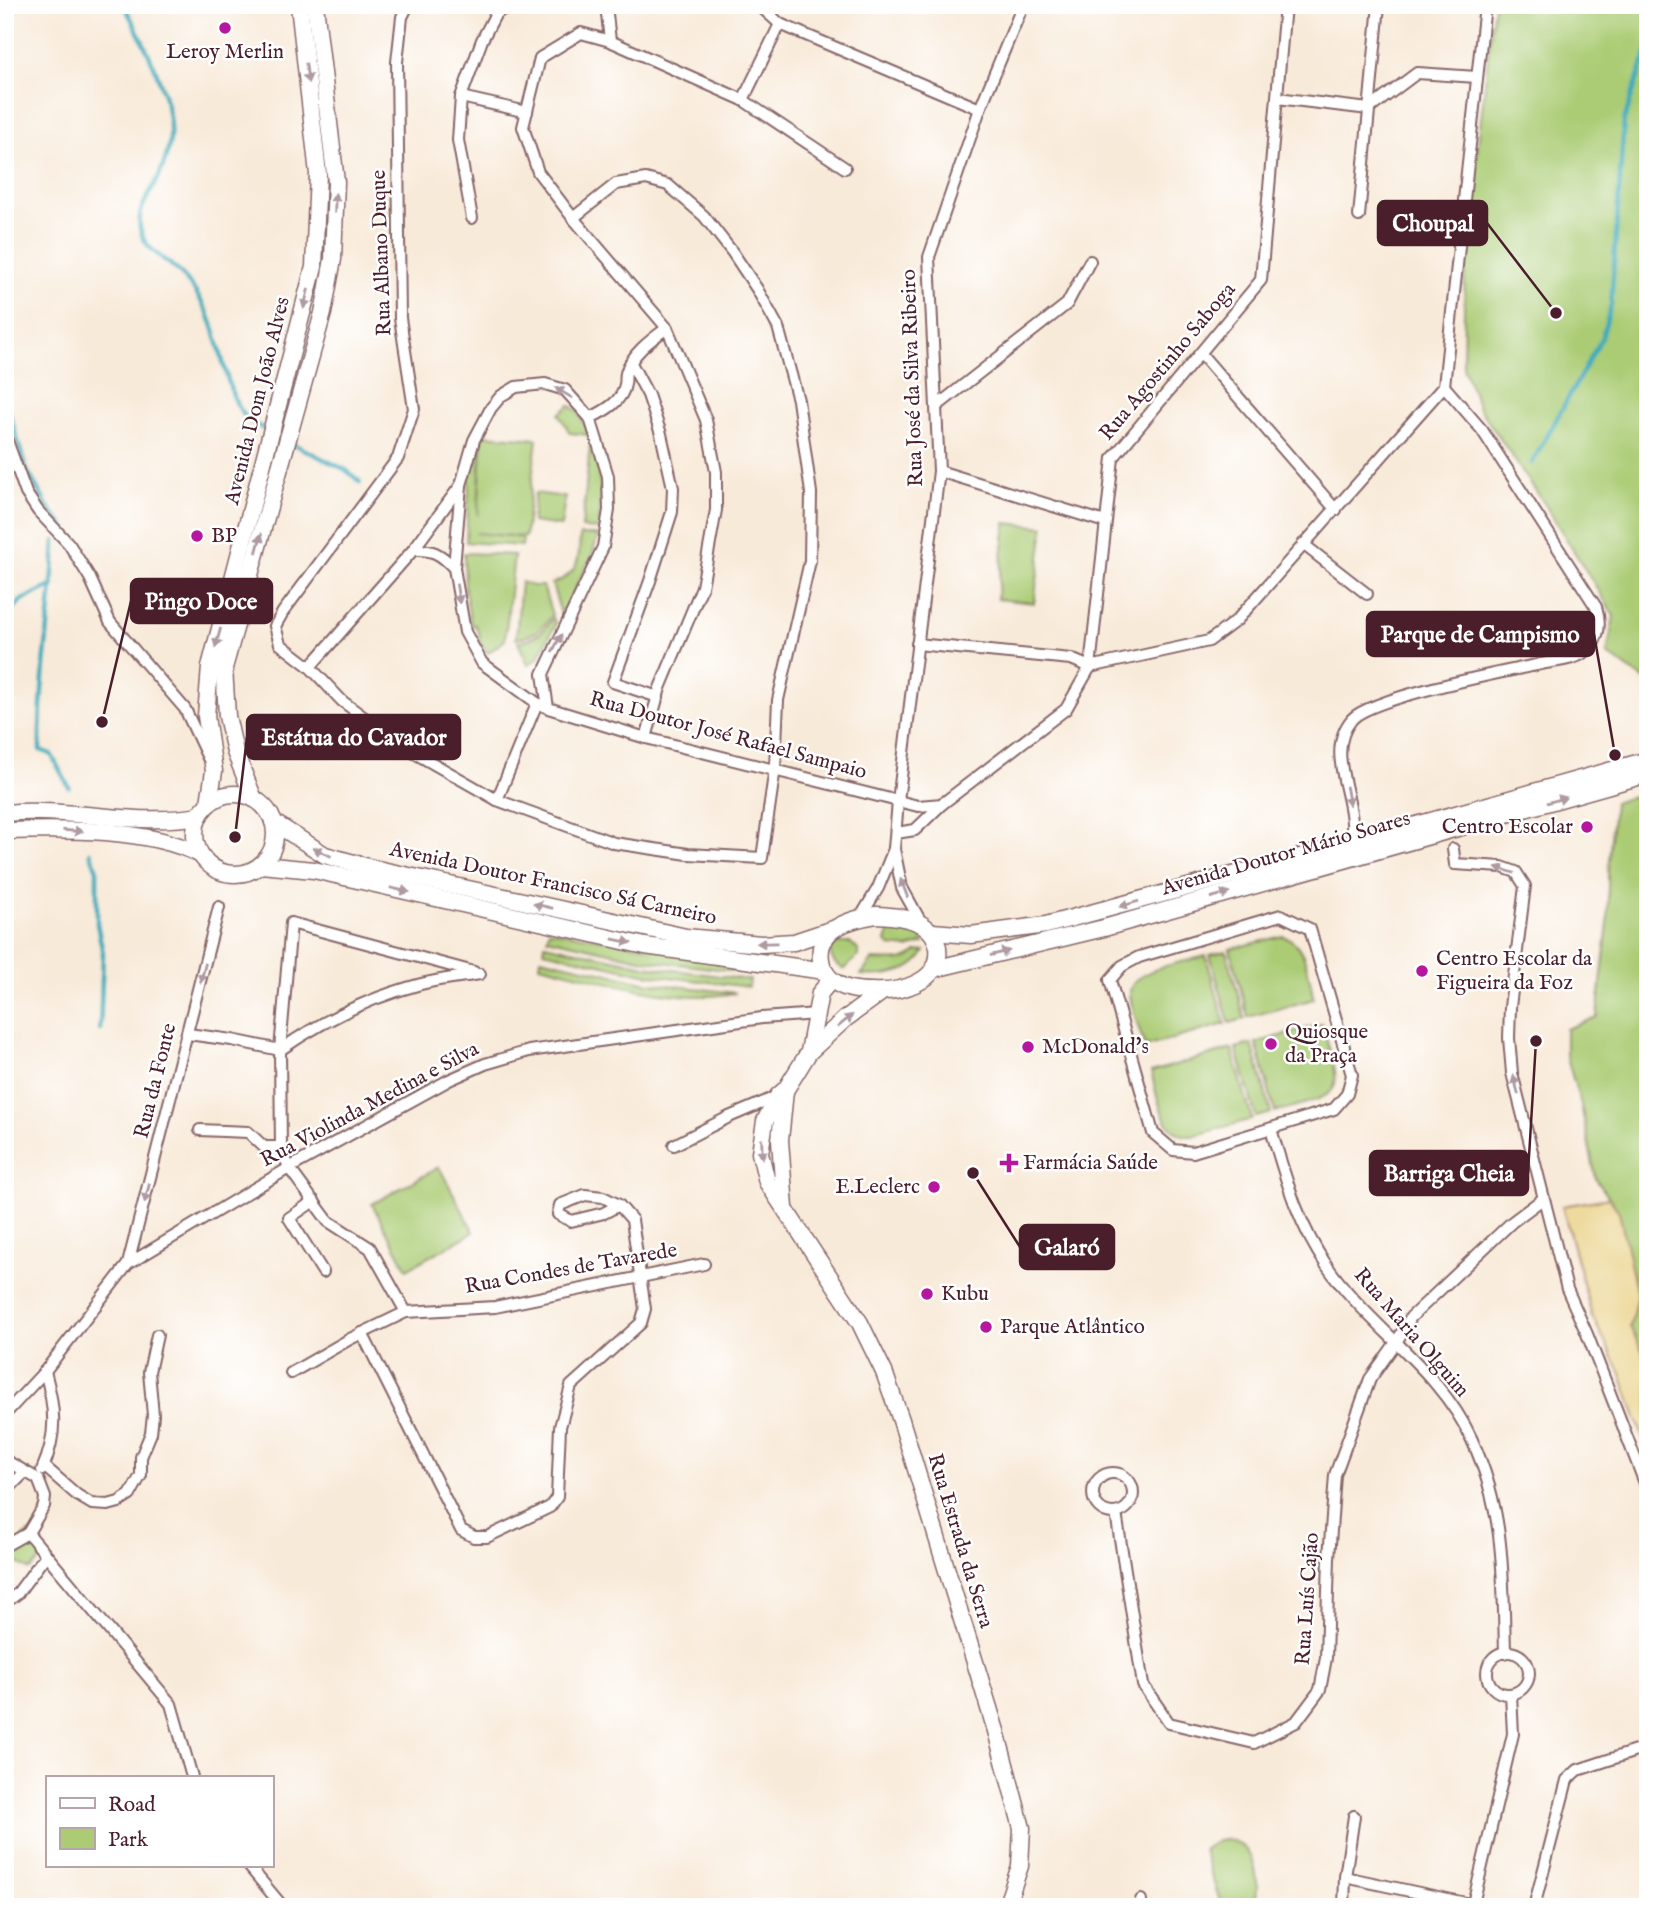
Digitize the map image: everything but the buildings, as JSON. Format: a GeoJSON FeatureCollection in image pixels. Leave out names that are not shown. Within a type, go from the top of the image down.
{"type":"FeatureCollection","features":[{"type":"Feature","properties":{"kind":"main road","name":"Avenida Dom João Alves"},"geometry":{"type":"LineString","coordinates":[[204,810],[214,771],[206,716],[210,667],[314,267],[318,174],[299,5]]}},
{"type":"Feature","properties":{"kind":"main road","name":"Avenida Dom João Alves"},"geometry":{"type":"LineString","coordinates":[[254,799],[233,740],[228,716],[225,667],[323,313],[333,260],[335,182],[315,5]]}},
{"type":"Feature","properties":{"kind":"main road","name":"Avenida Doutor Mário Soares"},"geometry":{"type":"LineString","coordinates":[[927,928],[971,935],[1037,928],[1648,760]]}},
{"type":"Feature","properties":{"kind":"main road","name":"Avenida Doutor Mário Soares"},"geometry":{"type":"LineString","coordinates":[[934,969],[1104,928],[1648,774]]}},
{"type":"Feature","properties":{"kind":"main road"},"geometry":{"type":"LineString","coordinates":[[5,813],[101,815],[155,821],[204,810],[231,794],[254,799],[269,813],[273,822],[273,846],[261,865],[247,873],[234,874],[221,872],[209,865],[195,843],[195,829],[204,810]]}},
{"type":"Feature","properties":{"kind":"main road","name":"Avenida Doutor Francisco Sá Carneiro"},"geometry":{"type":"LineString","coordinates":[[273,822],[325,855],[368,867],[686,937],[761,944],[794,942],[833,929]]}},
{"type":"Feature","properties":{"kind":"main road"},"geometry":{"type":"LineString","coordinates":[[5,831],[63,830],[153,838],[201,855]]}},
{"type":"Feature","properties":{"kind":"main road","name":"Avenida Doutor Francisco Sá Carneiro"},"geometry":{"type":"LineString","coordinates":[[261,865],[314,870],[654,948],[828,975]]}},
{"type":"Feature","properties":{"kind":"main road"},"geometry":{"type":"LineString","coordinates":[[893,916],[927,928],[937,944],[938,957],[934,969],[926,979],[882,992],[849,988],[836,984],[828,975],[821,964],[820,951],[824,939],[833,929],[860,918],[893,916]]}},
{"type":"Feature","properties":{"kind":"main road"},"geometry":{"type":"LineString","coordinates":[[809,1052],[820,993],[828,975]]}},
{"type":"Feature","properties":{"kind":"main road"},"geometry":{"type":"LineString","coordinates":[[809,1052],[845,1019],[882,992]]}},
{"type":"Feature","properties":{"kind":"main road","name":"Rua Estrada da Serra"},"geometry":{"type":"LineString","coordinates":[[809,1052],[782,1093],[780,1140],[785,1210],[860,1323],[884,1372],[901,1420],[996,1731],[1022,1828],[1020,1866],[1006,1907]]}},
{"type":"Feature","properties":{"kind":"street","name":"Rua Albano Duque"},"geometry":{"type":"LineString","coordinates":[[310,667],[280,644],[275,626],[398,458],[414,409],[400,318],[397,62],[402,17],[408,5]]}},
{"type":"Feature","properties":{"kind":"street"},"geometry":{"type":"LineString","coordinates":[[472,218],[458,140],[461,97],[482,40],[495,15],[508,5]]}},
{"type":"Feature","properties":{"kind":"street"},"geometry":{"type":"LineString","coordinates":[[606,5],[610,41]]}},
{"type":"Feature","properties":{"kind":"street"},"geometry":{"type":"LineString","coordinates":[[759,5],[780,24],[980,109]]}},
{"type":"Feature","properties":{"kind":"street","name":"Rua José da Silva Ribeiro"},"geometry":{"type":"LineString","coordinates":[[860,918],[878,888],[894,849],[939,471],[929,257],[980,109],[1023,5]]}},
{"type":"Feature","properties":{"kind":"street","name":"Rua Agostinho Saboga"},"geometry":{"type":"LineString","coordinates":[[896,833],[915,830],[942,804],[1066,709],[1090,667],[1113,457],[1261,280],[1285,5]]}},
{"type":"Feature","properties":{"kind":"street"},"geometry":{"type":"LineString","coordinates":[[1359,216],[1380,5]]}},
{"type":"Feature","properties":{"kind":"street"},"geometry":{"type":"LineString","coordinates":[[917,645],[1071,659],[1090,667],[1209,641],[1237,620],[1336,510],[1444,386],[1485,5]]}},
{"type":"Feature","properties":{"kind":"street"},"geometry":{"type":"LineString","coordinates":[[743,100],[780,24]]}},
{"type":"Feature","properties":{"kind":"street"},"geometry":{"type":"LineString","coordinates":[[646,738],[658,697],[702,587],[716,510],[716,472],[706,420],[667,328],[573,218],[538,172],[523,127],[540,58],[581,33],[610,41],[743,100],[845,168]]}},
{"type":"Feature","properties":{"kind":"street"},"geometry":{"type":"LineString","coordinates":[[1277,97],[1369,109],[1417,74],[1477,77]]}},
{"type":"Feature","properties":{"kind":"street"},"geometry":{"type":"LineString","coordinates":[[461,97],[527,112]]}},
{"type":"Feature","properties":{"kind":"street"},"geometry":{"type":"LineString","coordinates":[[548,708],[543,674],[603,547],[609,510],[608,476],[590,418],[565,390],[545,384],[516,387],[501,396],[491,408],[474,440],[461,485],[412,550],[310,667],[342,701],[404,747],[497,800],[614,843],[688,854],[762,858],[775,768],[778,700],[810,561],[811,493],[798,401],[778,327],[733,253],[704,216],[668,185],[646,179],[616,184],[573,218]]}},
{"type":"Feature","properties":{"kind":"street"},"geometry":{"type":"LineString","coordinates":[[937,405],[1067,304],[1090,261]]}},
{"type":"Feature","properties":{"kind":"street"},"geometry":{"type":"LineString","coordinates":[[590,418],[613,404],[622,394],[631,363],[649,341],[667,328]]}},
{"type":"Feature","properties":{"kind":"street"},"geometry":{"type":"LineString","coordinates":[[1201,354],[1336,510]]}},
{"type":"Feature","properties":{"kind":"street"},"geometry":{"type":"LineString","coordinates":[[631,363],[648,395],[661,434],[673,488],[672,512],[650,581],[612,682],[658,697]]}},
{"type":"Feature","properties":{"kind":"street"},"geometry":{"type":"LineString","coordinates":[[1349,844],[1353,824],[1339,748],[1353,718],[1388,701],[1461,680],[1569,658],[1586,652],[1597,638],[1600,619],[1596,607],[1482,430],[1444,386]]}},
{"type":"Feature","properties":{"kind":"street"},"geometry":{"type":"LineString","coordinates":[[5,435],[26,493],[38,511],[69,544],[90,579],[110,622],[185,709],[214,771]]}},
{"type":"Feature","properties":{"kind":"street"},"geometry":{"type":"LineString","coordinates":[[939,471],[1105,522]]}},
{"type":"Feature","properties":{"kind":"street","name":"Rua Doutor José Rafael Sampaio"},"geometry":{"type":"LineString","coordinates":[[461,485],[454,568],[465,632],[482,663],[537,703],[646,738],[775,768],[898,801]]}},
{"type":"Feature","properties":{"kind":"street"},"geometry":{"type":"LineString","coordinates":[[1303,544],[1367,594]]}},
{"type":"Feature","properties":{"kind":"street"},"geometry":{"type":"LineString","coordinates":[[412,550],[430,550],[441,554],[454,568]]}},
{"type":"Feature","properties":{"kind":"street"},"geometry":{"type":"LineString","coordinates":[[497,800],[537,703]]}},
{"type":"Feature","properties":{"kind":"street"},"geometry":{"type":"LineString","coordinates":[[898,801],[918,806],[942,804]]}},
{"type":"Feature","properties":{"kind":"street","name":"Rua José da Silva Ribeiro"},"geometry":{"type":"LineString","coordinates":[[894,849],[902,888],[927,928]]}},
{"type":"Feature","properties":{"kind":"street"},"geometry":{"type":"LineString","coordinates":[[1453,849],[1455,864],[1502,867],[1516,872],[1525,886],[1510,1007],[1509,1038],[1513,1073],[1567,1289],[1648,1490]]}},
{"type":"Feature","properties":{"kind":"street","name":"Rua da Fonte"},"geometry":{"type":"LineString","coordinates":[[128,1264],[219,907]]}},
{"type":"Feature","properties":{"kind":"street"},"geometry":{"type":"LineString","coordinates":[[1281,915],[1310,929],[1352,1076],[1347,1094],[1334,1109],[1271,1129],[1193,1152],[1173,1150],[1153,1133],[1110,981],[1122,966],[1139,957],[1281,915]]}},
{"type":"Feature","properties":{"kind":"street"},"geometry":{"type":"LineString","coordinates":[[188,1034],[280,1050],[303,1033],[362,1004],[422,984],[480,974],[291,923],[280,1050],[281,1147],[289,1168],[328,1221],[370,1248],[406,1312]]}},
{"type":"Feature","properties":{"kind":"street","name":"Rua Violinda Medina e Silva"},"geometry":{"type":"LineString","coordinates":[[128,1264],[289,1168],[449,1080],[485,1064],[529,1051],[762,1018],[817,1014]]}},
{"type":"Feature","properties":{"kind":"street"},"geometry":{"type":"LineString","coordinates":[[674,1145],[782,1093]]}},
{"type":"Feature","properties":{"kind":"street","name":"Rua Maria Olguim"},"geometry":{"type":"LineString","coordinates":[[1271,1129],[1303,1227],[1327,1266],[1358,1303],[1397,1341],[1447,1397],[1472,1438],[1492,1488],[1503,1550],[1505,1653]]}},
{"type":"Feature","properties":{"kind":"street"},"geometry":{"type":"LineString","coordinates":[[200,1130],[248,1132],[264,1147],[281,1147]]}},
{"type":"Feature","properties":{"kind":"street"},"geometry":{"type":"LineString","coordinates":[[362,1333],[461,1530],[474,1537],[487,1537],[550,1507],[557,1497],[560,1427],[571,1386],[641,1323],[645,1309],[632,1220],[620,1205],[603,1196],[584,1195],[559,1205],[558,1214],[571,1221],[604,1213],[620,1205]]}},
{"type":"Feature","properties":{"kind":"street","name":"Rua Luís Cajão"},"geometry":{"type":"LineString","coordinates":[[1116,1513],[1143,1685],[1169,1723],[1254,1743],[1296,1722],[1320,1690],[1326,1658],[1335,1475],[1370,1379],[1411,1317],[1511,1223],[1544,1198]]}},
{"type":"Feature","properties":{"kind":"street"},"geometry":{"type":"LineString","coordinates":[[314,1201],[289,1218],[323,1272]]}},
{"type":"Feature","properties":{"kind":"street"},"geometry":{"type":"LineString","coordinates":[[5,1414],[45,1371],[128,1264]]}},
{"type":"Feature","properties":{"kind":"street","name":"Rua Condes de Tavarede"},"geometry":{"type":"LineString","coordinates":[[292,1373],[362,1333],[406,1312],[495,1307],[704,1264]]}},
{"type":"Feature","properties":{"kind":"street"},"geometry":{"type":"LineString","coordinates":[[44,1466],[92,1504],[108,1505],[130,1495],[141,1475],[141,1457],[151,1433],[153,1415],[149,1372],[157,1335]]}},
{"type":"Feature","properties":{"kind":"street"},"geometry":{"type":"LineString","coordinates":[[38,1479],[54,1432],[52,1395],[45,1371]]}},
{"type":"Feature","properties":{"kind":"street"},"geometry":{"type":"LineString","coordinates":[[5,1460],[38,1479],[43,1488],[44,1506],[28,1533],[5,1546]]}},
{"type":"Feature","properties":{"kind":"street"},"geometry":{"type":"LineString","coordinates":[[5,1492],[24,1473]]}},
{"type":"Feature","properties":{"kind":"street"},"geometry":{"type":"LineString","coordinates":[[28,1533],[172,1704],[192,1776]]}},
{"type":"Feature","properties":{"kind":"street"},"geometry":{"type":"LineString","coordinates":[[5,1603],[17,1594],[46,1555]]}},
{"type":"Feature","properties":{"kind":"street"},"geometry":{"type":"LineString","coordinates":[[1505,1653],[1521,1657],[1528,1671],[1524,1686],[1511,1694],[1495,1690],[1487,1676],[1491,1661],[1505,1653]]}},
{"type":"Feature","properties":{"kind":"street"},"geometry":{"type":"LineString","coordinates":[[1345,1877],[1478,1906],[1513,1734],[1511,1694]]}},
{"type":"Feature","properties":{"kind":"street"},"geometry":{"type":"LineString","coordinates":[[1534,1907],[1567,1780],[1578,1770],[1648,1747]]}},
{"type":"Feature","properties":{"kind":"street"},"geometry":{"type":"LineString","coordinates":[[1344,1907],[1345,1877],[1354,1816]]}},
{"type":"Feature","properties":{"kind":"street"},"geometry":{"type":"LineString","coordinates":[[250,1867],[283,1907]]}},
{"type":"Feature","properties":{"kind":"green space"},"geometry":{"type":"Polygon","coordinates":[[[1494,5],[1648,5],[1648,682],[1607,654],[1614,616],[1544,503],[1479,408],[1463,367],[1465,259],[1494,5]]]}},
{"type":"Feature","properties":{"kind":"green space"},"geometry":{"type":"Polygon","coordinates":[[[570,405],[578,412],[590,435],[570,433],[559,414],[570,405]]]}},
{"type":"Feature","properties":{"kind":"green space"},"geometry":{"type":"Polygon","coordinates":[[[483,435],[537,439],[525,537],[476,533],[523,538],[522,546],[466,542],[470,468],[481,436],[478,516],[483,435]]]}},
{"type":"Feature","properties":{"kind":"green space"},"geometry":{"type":"Polygon","coordinates":[[[590,445],[594,449],[601,489],[599,529],[582,528],[590,445]]]}},
{"type":"Feature","properties":{"kind":"green space"},"geometry":{"type":"Polygon","coordinates":[[[535,493],[565,497],[561,526],[532,522],[535,493]]]}},
{"type":"Feature","properties":{"kind":"green space"},"geometry":{"type":"Polygon","coordinates":[[[1006,523],[1044,527],[1034,603],[997,599],[1006,523]]]}},
{"type":"Feature","properties":{"kind":"green space"},"geometry":{"type":"Polygon","coordinates":[[[580,535],[598,535],[591,558],[561,614],[552,584],[568,576],[576,566],[580,535]]]}},
{"type":"Feature","properties":{"kind":"green space"},"geometry":{"type":"Polygon","coordinates":[[[464,553],[514,555],[505,640],[488,653],[477,638],[480,636],[475,625],[471,625],[465,590],[464,553]]]}},
{"type":"Feature","properties":{"kind":"green space"},"geometry":{"type":"Polygon","coordinates":[[[521,582],[543,586],[552,615],[537,631],[516,639],[521,582]]]}},
{"type":"Feature","properties":{"kind":"green space"},"geometry":{"type":"Polygon","coordinates":[[[553,618],[556,624],[538,658],[528,665],[518,642],[538,634],[553,618]]]}},
{"type":"Feature","properties":{"kind":"green space"},"geometry":{"type":"Polygon","coordinates":[[[1648,791],[1648,1363],[1630,1327],[1637,1295],[1619,1212],[1596,1179],[1581,1105],[1566,1055],[1566,1029],[1597,1017],[1608,924],[1608,872],[1614,803],[1648,791]]]}},
{"type":"Feature","properties":{"kind":"green space"},"geometry":{"type":"Polygon","coordinates":[[[895,925],[916,932],[924,943],[908,948],[889,946],[886,941],[895,925]]]}},
{"type":"Feature","properties":{"kind":"green space"},"geometry":{"type":"Polygon","coordinates":[[[549,930],[760,966],[758,974],[645,960],[547,938],[549,930]]]}},
{"type":"Feature","properties":{"kind":"green space"},"geometry":{"type":"Polygon","coordinates":[[[1283,936],[1291,940],[1302,953],[1314,999],[1248,1017],[1230,949],[1283,936]]]}},
{"type":"Feature","properties":{"kind":"green space"},"geometry":{"type":"Polygon","coordinates":[[[832,943],[851,943],[858,950],[858,956],[845,969],[833,959],[832,943]]]}},
{"type":"Feature","properties":{"kind":"green space"},"geometry":{"type":"Polygon","coordinates":[[[545,944],[645,966],[750,980],[749,987],[643,974],[544,951],[545,944]]]}},
{"type":"Feature","properties":{"kind":"green space"},"geometry":{"type":"Polygon","coordinates":[[[925,951],[920,959],[906,969],[888,974],[861,975],[872,960],[901,960],[916,952],[925,951]]]}},
{"type":"Feature","properties":{"kind":"green space"},"geometry":{"type":"Polygon","coordinates":[[[1226,951],[1245,1019],[1229,1023],[1210,955],[1226,951]]]}},
{"type":"Feature","properties":{"kind":"green space"},"geometry":{"type":"Polygon","coordinates":[[[1206,956],[1225,1024],[1145,1047],[1132,1006],[1130,993],[1133,985],[1139,978],[1161,967],[1206,956]]]}},
{"type":"Feature","properties":{"kind":"green space"},"geometry":{"type":"Polygon","coordinates":[[[541,958],[643,982],[736,993],[687,996],[637,989],[540,965],[541,958]]]}},
{"type":"Feature","properties":{"kind":"green space"},"geometry":{"type":"Polygon","coordinates":[[[1322,1024],[1334,1065],[1334,1088],[1316,1100],[1275,1112],[1256,1043],[1322,1024]]]}},
{"type":"Feature","properties":{"kind":"green space"},"geometry":{"type":"Polygon","coordinates":[[[1252,1044],[1271,1113],[1256,1117],[1236,1048],[1252,1044]]]}},
{"type":"Feature","properties":{"kind":"green space"},"geometry":{"type":"Polygon","coordinates":[[[1232,1049],[1252,1119],[1193,1136],[1182,1135],[1174,1130],[1163,1114],[1151,1072],[1232,1049]]]}},
{"type":"Feature","properties":{"kind":"green space"},"geometry":{"type":"Polygon","coordinates":[[[439,1167],[474,1232],[407,1269],[372,1204],[439,1167]]]}},
{"type":"Feature","properties":{"kind":"green space"},"geometry":{"type":"Polygon","coordinates":[[[28,1533],[46,1555],[30,1570],[5,1555],[28,1533]]]}},
{"type":"Feature","properties":{"kind":"green space"},"geometry":{"type":"Polygon","coordinates":[[[1225,1839],[1244,1848],[1254,1865],[1257,1886],[1254,1907],[1222,1907],[1203,1850],[1218,1840],[1225,1839]]]}},
{"type":"Feature","properties":{"kind":"sand"},"geometry":{"type":"Polygon","coordinates":[[[1609,1198],[1619,1212],[1637,1295],[1630,1327],[1648,1363],[1648,1453],[1621,1374],[1592,1316],[1562,1206],[1609,1198]]]}},
{"type":"Feature","properties":{"kind":"waterway"},"geometry":{"type":"LineString","coordinates":[[124,5],[157,73],[168,111],[170,129],[163,165],[141,211],[142,235],[153,251],[180,273],[198,296],[212,324],[230,385],[241,411],[253,423],[268,431]]}},
{"type":"Feature","properties":{"kind":"waterway"},"geometry":{"type":"LineString","coordinates":[[1532,463],[1602,337],[1611,305],[1624,120],[1648,48]]}},
{"type":"Feature","properties":{"kind":"waterway"},"geometry":{"type":"LineString","coordinates":[[5,398],[26,469],[48,507],[72,537]]}},
{"type":"Feature","properties":{"kind":"waterway"},"geometry":{"type":"LineString","coordinates":[[291,443],[346,470],[360,482]]}},
{"type":"Feature","properties":{"kind":"waterway"},"geometry":{"type":"LineString","coordinates":[[55,541],[40,750],[51,754],[69,787]]}},
{"type":"Feature","properties":{"kind":"waterway"},"geometry":{"type":"LineString","coordinates":[[5,659],[8,614],[22,600],[53,585]]}},
{"type":"Feature","properties":{"kind":"waterway"},"geometry":{"type":"LineString","coordinates":[[90,852],[97,870],[97,924],[103,953],[100,1030]]}},
{"type":"Feature","properties":{"kind":"place","name":"Leroy Merlin"},"geometry":{"type":"Point","coordinates":[225,28]}},
{"type":"Feature","properties":{"kind":"place","name":"Choupal"},"geometry":{"type":"Point","coordinates":[1556,313]}},
{"type":"Feature","properties":{"kind":"place","name":"BP"},"geometry":{"type":"Point","coordinates":[197,536]}},
{"type":"Feature","properties":{"kind":"place","name":"Pingo Doce"},"geometry":{"type":"Point","coordinates":[102,722]}},
{"type":"Feature","properties":{"kind":"place","name":"Parque de Campismo"},"geometry":{"type":"Point","coordinates":[1615,755]}},
{"type":"Feature","properties":{"kind":"place","name":"Centro Escolar"},"geometry":{"type":"Point","coordinates":[1587,827]}},
{"type":"Feature","properties":{"kind":"place","name":"Estátua do Cavador"},"geometry":{"type":"Point","coordinates":[235,837]}},
{"type":"Feature","properties":{"kind":"place","name":"Centro Escolar da Figueira da Foz"},"geometry":{"type":"Point","coordinates":[1422,971]}},
{"type":"Feature","properties":{"kind":"place","name":"Barriga Cheia"},"geometry":{"type":"Point","coordinates":[1536,1041]}},
{"type":"Feature","properties":{"kind":"place","name":"Quiosque da Praça"},"geometry":{"type":"Point","coordinates":[1271,1044]}},
{"type":"Feature","properties":{"kind":"place","name":"McDonald's"},"geometry":{"type":"Point","coordinates":[1028,1047]}},
{"type":"Feature","properties":{"kind":"place","name":"Farmácia Saúde"},"geometry":{"type":"Point","coordinates":[1009,1163]}},
{"type":"Feature","properties":{"kind":"place","name":"Galaró"},"geometry":{"type":"Point","coordinates":[973,1173]}},
{"type":"Feature","properties":{"kind":"place","name":"E.Leclerc"},"geometry":{"type":"Point","coordinates":[934,1187]}},
{"type":"Feature","properties":{"kind":"place","name":"Kubu"},"geometry":{"type":"Point","coordinates":[927,1294]}},
{"type":"Feature","properties":{"kind":"place","name":"Parque Atlântico"},"geometry":{"type":"Point","coordinates":[986,1327]}}]}
